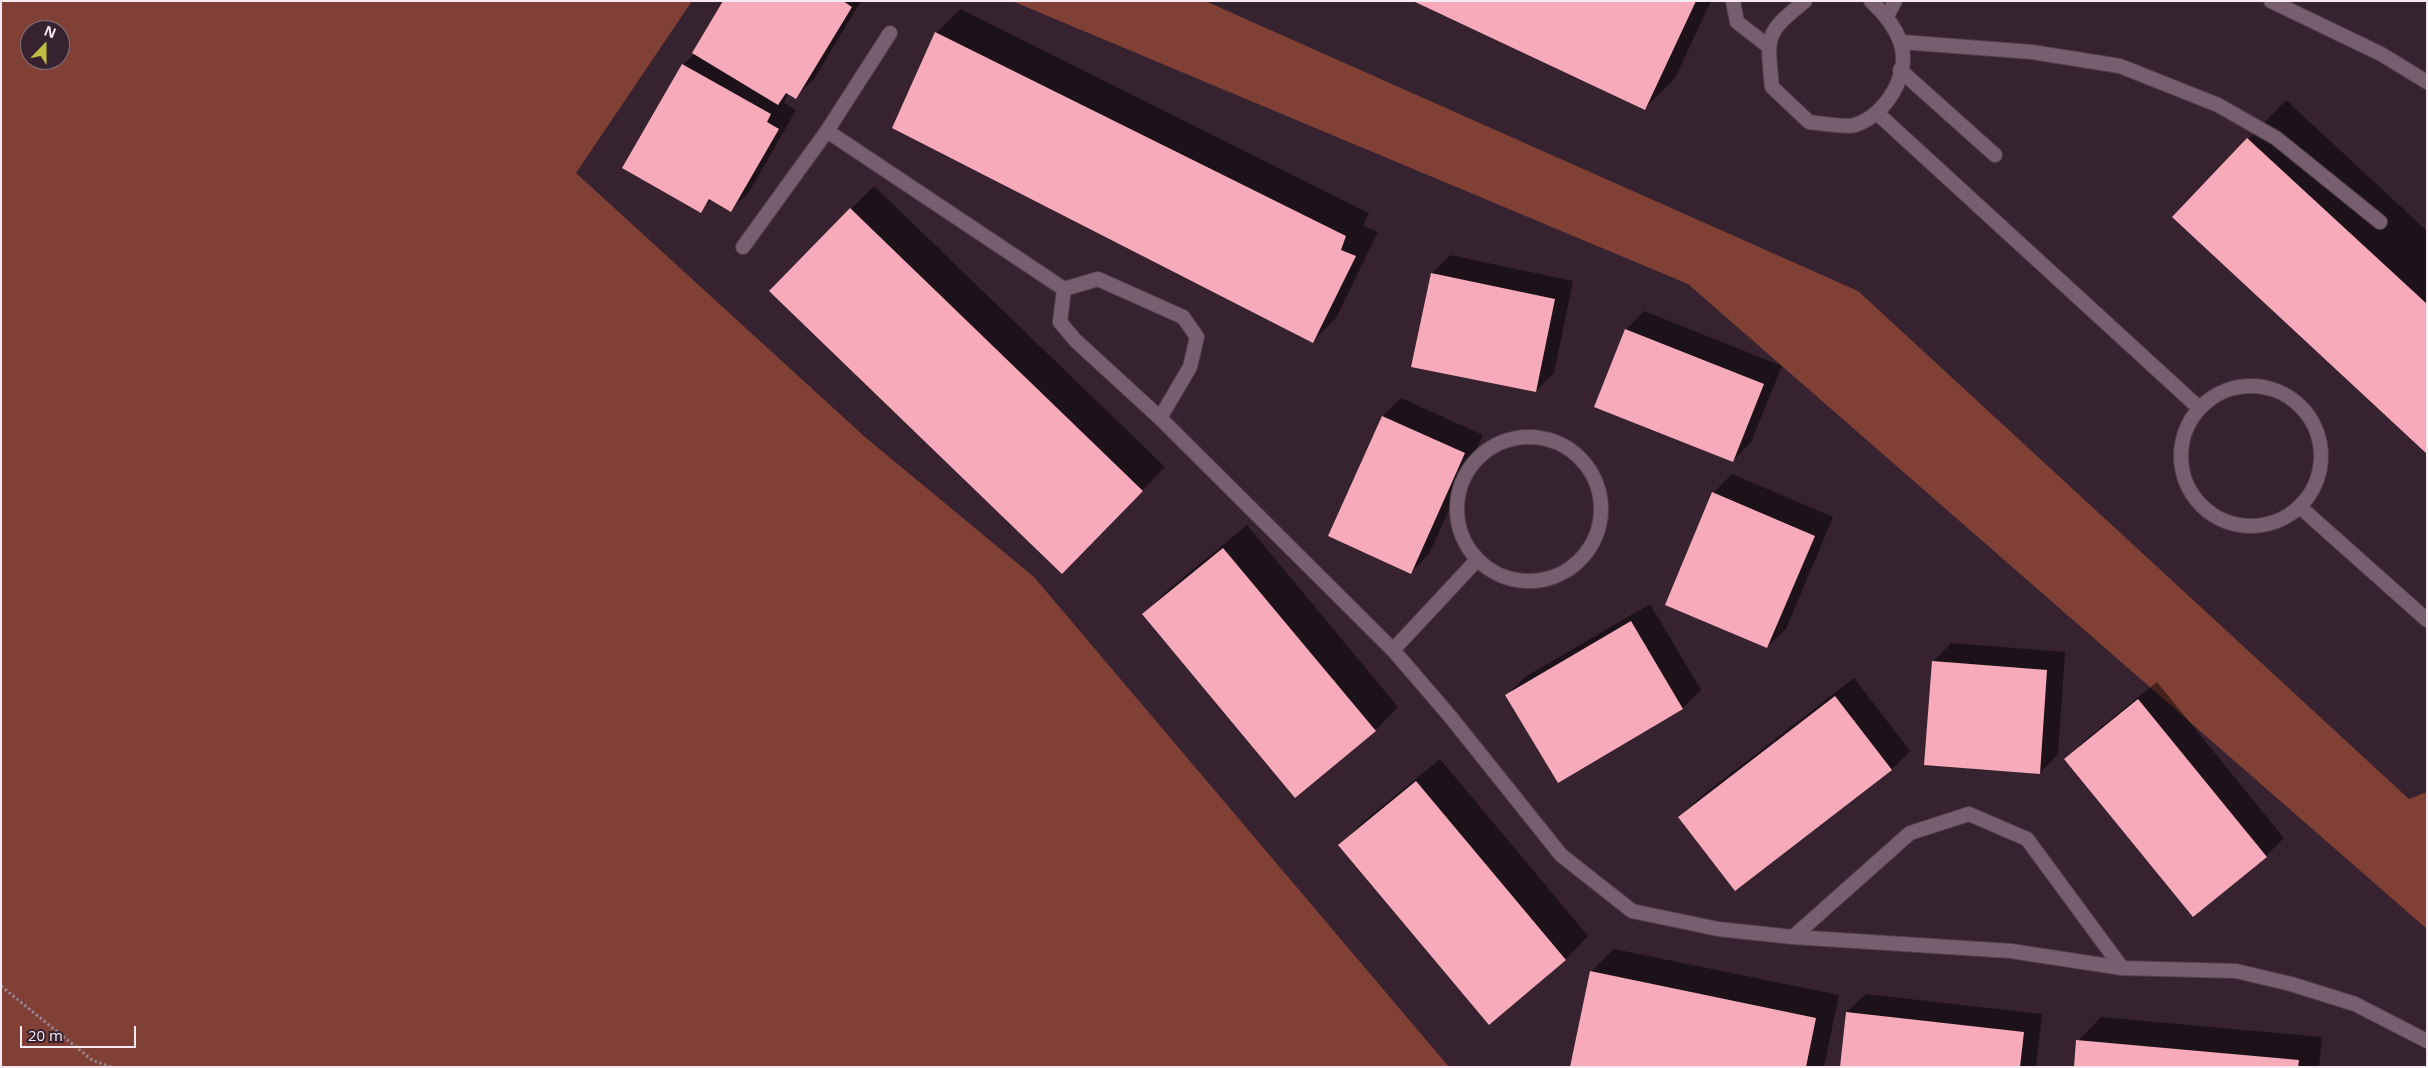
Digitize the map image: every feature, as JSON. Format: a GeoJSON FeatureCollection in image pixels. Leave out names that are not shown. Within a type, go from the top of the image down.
{"type":"FeatureCollection","features":[{"type":"Feature","properties":{"kind":"street"},"geometry":{"type":"LineString","coordinates":[[1733,1],[1737,22],[1768,46]]}},
{"type":"Feature","properties":{"kind":"street"},"geometry":{"type":"LineString","coordinates":[[1805,1],[1778,23],[1768,46],[1772,87],[1809,122],[1854,125],[1877,113],[1894,93],[1903,58],[1901,42],[1887,16],[1871,1]]}},
{"type":"Feature","properties":{"kind":"street"},"geometry":{"type":"LineString","coordinates":[[1887,16],[1895,1]]}},
{"type":"Feature","properties":{"kind":"street"},"geometry":{"type":"LineString","coordinates":[[2271,1],[2381,54],[2427,82]]}},
{"type":"Feature","properties":{"kind":"street"},"geometry":{"type":"LineString","coordinates":[[744,247],[827,131],[890,33]]}},
{"type":"Feature","properties":{"kind":"street"},"geometry":{"type":"LineString","coordinates":[[1901,42],[2032,52],[2120,66],[2218,105],[2276,138],[2380,222]]}},
{"type":"Feature","properties":{"kind":"street"},"geometry":{"type":"LineString","coordinates":[[1900,70],[1995,154]]}},
{"type":"Feature","properties":{"kind":"street"},"geometry":{"type":"LineString","coordinates":[[1877,113],[2198,407]]}},
{"type":"Feature","properties":{"kind":"street"},"geometry":{"type":"LineString","coordinates":[[827,131],[1064,289]]}},
{"type":"Feature","properties":{"kind":"street"},"geometry":{"type":"LineString","coordinates":[[1064,289],[1098,279],[1183,317],[1197,337],[1190,367],[1160,418]]}},
{"type":"Feature","properties":{"kind":"street"},"geometry":{"type":"LineString","coordinates":[[1064,289],[1060,322],[1075,340],[1160,418],[1393,650],[1449,715],[1561,855],[1632,910],[1718,929],[1794,937],[2011,951],[2122,968],[2236,971],[2291,984],[2355,1004],[2427,1041]]}},
{"type":"Feature","properties":{"kind":"street"},"geometry":{"type":"LineString","coordinates":[[2266,386],[2299,403],[2319,435],[2320,474],[2300,507],[2276,522],[2241,526],[2205,511],[2185,484],[2180,447],[2198,407],[2232,387],[2266,386]]}},
{"type":"Feature","properties":{"kind":"street"},"geometry":{"type":"LineString","coordinates":[[1510,439],[1548,439],[1581,458],[1600,491],[1600,528],[1580,562],[1547,580],[1509,580],[1476,561],[1457,528],[1458,490],[1477,457],[1510,439]]}},
{"type":"Feature","properties":{"kind":"street"},"geometry":{"type":"LineString","coordinates":[[2300,507],[2427,620]]}},
{"type":"Feature","properties":{"kind":"street"},"geometry":{"type":"LineString","coordinates":[[1393,650],[1476,561]]}},
{"type":"Feature","properties":{"kind":"street"},"geometry":{"type":"LineString","coordinates":[[1794,937],[1910,833],[1969,814],[2027,839],[2122,968]]}},
{"type":"Feature","properties":{"kind":"path"},"geometry":{"type":"LineString","coordinates":[[1,986],[92,1060],[111,1067]]}},
{"type":"Feature","properties":{"kind":"shaded area"},"geometry":{"type":"Polygon","coordinates":[[[1,1],[692,1],[576,173],[865,437],[1034,577],[1449,1067],[1,1067],[1,1]]]}},
{"type":"Feature","properties":{"kind":"shaded area"},"geometry":{"type":"Polygon","coordinates":[[[1012,1],[1205,1],[1858,291],[2409,799],[2427,792],[2427,929],[1688,284],[1012,1]]]}},
{"type":"Feature","properties":{"kind":"building"},"geometry":{"type":"Polygon","coordinates":[[[723,1],[843,1],[852,7],[796,99],[786,93],[778,105],[692,53],[723,1]]]}},
{"type":"Feature","properties":{"kind":"building"},"geometry":{"type":"Polygon","coordinates":[[[1413,1],[1696,1],[1645,110],[1413,1]]]}},
{"type":"Feature","properties":{"kind":"building"},"geometry":{"type":"Polygon","coordinates":[[[935,32],[1346,236],[1341,250],[1356,256],[1313,343],[892,128],[935,32]]]}},
{"type":"Feature","properties":{"kind":"building"},"geometry":{"type":"Polygon","coordinates":[[[682,64],[771,114],[767,122],[779,129],[731,212],[709,199],[701,213],[622,168],[682,64]]]}},
{"type":"Feature","properties":{"kind":"building"},"geometry":{"type":"Polygon","coordinates":[[[2247,138],[2427,304],[2427,454],[2172,217],[2247,138]]]}},
{"type":"Feature","properties":{"kind":"building"},"geometry":{"type":"Polygon","coordinates":[[[850,208],[1143,491],[1062,574],[769,291],[850,208]]]}},
{"type":"Feature","properties":{"kind":"building"},"geometry":{"type":"Polygon","coordinates":[[[1431,273],[1555,299],[1536,392],[1411,367],[1431,273]]]}},
{"type":"Feature","properties":{"kind":"building"},"geometry":{"type":"Polygon","coordinates":[[[1625,329],[1764,384],[1733,462],[1594,407],[1625,329]]]}},
{"type":"Feature","properties":{"kind":"building"},"geometry":{"type":"Polygon","coordinates":[[[1382,416],[1465,453],[1411,574],[1328,536],[1382,416]]]}},
{"type":"Feature","properties":{"kind":"building"},"geometry":{"type":"Polygon","coordinates":[[[1712,492],[1815,536],[1767,648],[1665,605],[1712,492]]]}},
{"type":"Feature","properties":{"kind":"building"},"geometry":{"type":"Polygon","coordinates":[[[1223,548],[1376,731],[1295,798],[1142,614],[1223,548]]]}},
{"type":"Feature","properties":{"kind":"building"},"geometry":{"type":"Polygon","coordinates":[[[1631,621],[1683,709],[1558,783],[1505,695],[1631,621]]]}},
{"type":"Feature","properties":{"kind":"building"},"geometry":{"type":"Polygon","coordinates":[[[1932,661],[2047,670],[2040,774],[1924,765],[1932,661]]]}},
{"type":"Feature","properties":{"kind":"building"},"geometry":{"type":"Polygon","coordinates":[[[1835,696],[1892,770],[1735,891],[1678,817],[1835,696]]]}},
{"type":"Feature","properties":{"kind":"building"},"geometry":{"type":"Polygon","coordinates":[[[2138,699],[2267,857],[2193,917],[2064,759],[2138,699]]]}},
{"type":"Feature","properties":{"kind":"building"},"geometry":{"type":"Polygon","coordinates":[[[1416,781],[1566,960],[1489,1025],[1338,845],[1416,781]]]}},
{"type":"Feature","properties":{"kind":"building"},"geometry":{"type":"Polygon","coordinates":[[[1590,971],[1816,1018],[1806,1067],[1570,1067],[1590,971]]]}},
{"type":"Feature","properties":{"kind":"building"},"geometry":{"type":"Polygon","coordinates":[[[1846,1012],[2024,1032],[2020,1067],[1840,1067],[1846,1012]]]}},
{"type":"Feature","properties":{"kind":"building"},"geometry":{"type":"Polygon","coordinates":[[[2076,1040],[2299,1060],[2298,1067],[2074,1067],[2076,1040]]]}}]}
